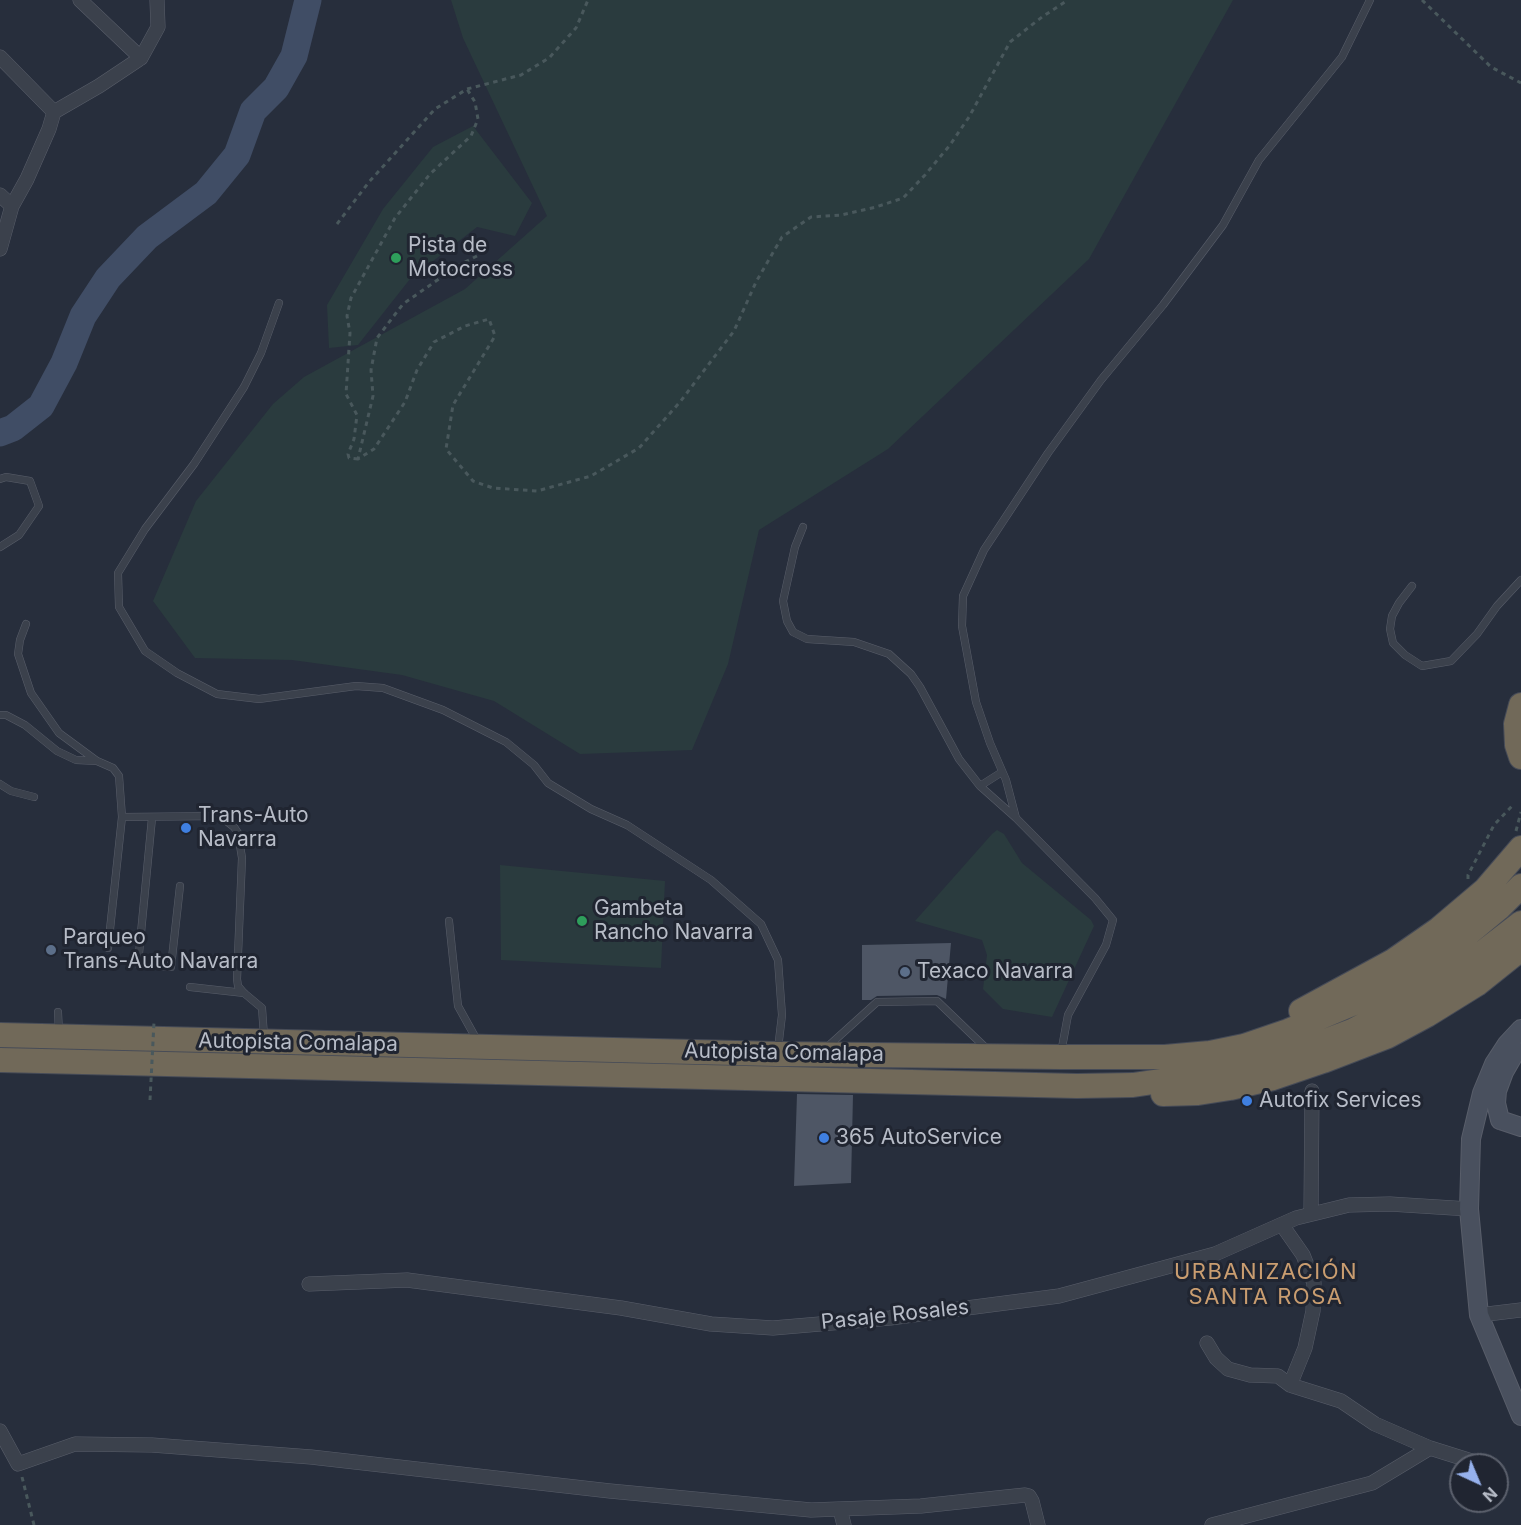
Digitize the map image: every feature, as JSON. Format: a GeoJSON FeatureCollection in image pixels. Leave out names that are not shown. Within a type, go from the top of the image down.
{"type":"FeatureCollection","features":[{"type":"Feature","properties":{"kind":"highway"},"geometry":{"type":"LineString","coordinates":[[1521,705],[1516,724],[1517,745],[1521,757]]}},
{"type":"Feature","properties":{"kind":"highway"},"geometry":{"type":"LineString","coordinates":[[1060,1057],[1219,1036],[1257,1028],[1293,1016],[1393,961],[1439,929],[1485,890],[1521,848]]}},
{"type":"Feature","properties":{"kind":"highway","name":"Autopista Comalapa"},"geometry":{"type":"LineString","coordinates":[[0,1035],[777,1054],[1165,1057],[1210,1053],[1244,1046],[1288,1031],[1378,993],[1427,964],[1479,926],[1521,886]]}},
{"type":"Feature","properties":{"kind":"highway","name":"Autopista Comalapa"},"geometry":{"type":"LineString","coordinates":[[0,1060],[1077,1086],[1133,1085],[1221,1072],[1310,1047],[1352,1030],[1390,1011],[1464,967],[1521,923]]}},
{"type":"Feature","properties":{"kind":"highway"},"geometry":{"type":"LineString","coordinates":[[1077,1086],[1162,1094],[1197,1093],[1272,1078],[1388,1036],[1443,1006],[1477,984],[1521,949]]}},
{"type":"Feature","properties":{"kind":"street"},"geometry":{"type":"LineString","coordinates":[[80,0],[141,58]]}},
{"type":"Feature","properties":{"kind":"street"},"geometry":{"type":"LineString","coordinates":[[0,249],[12,206],[27,179],[54,112],[141,58],[158,27],[157,0]]}},
{"type":"Feature","properties":{"kind":"street"},"geometry":{"type":"LineString","coordinates":[[0,57],[54,112]]}},
{"type":"Feature","properties":{"kind":"street"},"geometry":{"type":"LineString","coordinates":[[0,195],[12,206]]}},
{"type":"Feature","properties":{"kind":"street"},"geometry":{"type":"LineString","coordinates":[[1521,1029],[1499,1055],[1482,1093],[1471,1139],[1469,1209],[1479,1315],[1521,1416]]}},
{"type":"Feature","properties":{"kind":"street"},"geometry":{"type":"LineString","coordinates":[[1471,1139],[1498,1114],[1497,1091],[1501,1078],[1509,1061],[1521,1045]]}},
{"type":"Feature","properties":{"kind":"street"},"geometry":{"type":"LineString","coordinates":[[1487,1078],[1489,1098],[1498,1114],[1521,1127]]}},
{"type":"Feature","properties":{"kind":"street"},"geometry":{"type":"LineString","coordinates":[[1311,1213],[1312,1091]]}},
{"type":"Feature","properties":{"kind":"street","name":"Pasaje Rosales"},"geometry":{"type":"LineString","coordinates":[[309,1284],[407,1280],[621,1308],[711,1324],[772,1328],[890,1318],[1059,1296],[1215,1254],[1296,1218],[1349,1205],[1390,1204],[1469,1209]]}},
{"type":"Feature","properties":{"kind":"street"},"geometry":{"type":"LineString","coordinates":[[1282,1225],[1303,1255],[1314,1283],[1313,1311],[1305,1348],[1290,1385]]}},
{"type":"Feature","properties":{"kind":"street"},"geometry":{"type":"LineString","coordinates":[[1479,1315],[1521,1310]]}},
{"type":"Feature","properties":{"kind":"street"},"geometry":{"type":"LineString","coordinates":[[1207,1343],[1216,1358],[1228,1369],[1250,1376],[1278,1376],[1290,1385],[1341,1401],[1375,1424],[1449,1454]]}},
{"type":"Feature","properties":{"kind":"street"},"geometry":{"type":"LineString","coordinates":[[0,1431],[18,1464],[75,1444],[152,1445],[311,1457],[610,1491],[811,1510],[921,1506],[1029,1496],[1038,1525]]}},
{"type":"Feature","properties":{"kind":"street"},"geometry":{"type":"LineString","coordinates":[[1212,1525],[1249,1520],[1372,1483],[1430,1448]]}},
{"type":"Feature","properties":{"kind":"street"},"geometry":{"type":"LineString","coordinates":[[840,1509],[844,1525]]}},
{"type":"Feature","properties":{"kind":"lane"},"geometry":{"type":"LineString","coordinates":[[1016,818],[976,702],[962,626],[963,596],[984,550],[1042,462],[1101,380],[1223,225],[1259,160],[1342,57],[1370,0]]}},
{"type":"Feature","properties":{"kind":"lane"},"geometry":{"type":"LineString","coordinates":[[279,303],[261,353],[244,387],[194,464],[145,529],[118,573],[119,608],[145,651],[177,673],[217,693],[259,699],[356,686],[383,688],[443,710],[506,742],[534,765],[548,783],[591,809],[627,825],[711,880],[761,924],[778,960],[782,1015],[777,1054]]}},
{"type":"Feature","properties":{"kind":"lane"},"geometry":{"type":"LineString","coordinates":[[0,479],[6,477],[30,481],[39,506],[20,535],[0,547]]}},
{"type":"Feature","properties":{"kind":"lane"},"geometry":{"type":"LineString","coordinates":[[803,528],[795,547],[783,601],[787,621],[793,632],[807,639],[854,642],[889,654],[911,674],[921,687],[959,759],[980,786],[1016,818],[1095,898],[1113,920],[1106,945],[1068,1015],[1060,1057]]}},
{"type":"Feature","properties":{"kind":"lane"},"geometry":{"type":"LineString","coordinates":[[1412,586],[1399,603],[1389,628],[1393,643],[1405,655],[1422,666],[1451,661],[1478,634],[1497,606],[1521,580]]}},
{"type":"Feature","properties":{"kind":"lane"},"geometry":{"type":"LineString","coordinates":[[26,624],[18,654],[31,693],[59,733],[97,760],[113,768],[118,776],[122,817],[108,948]]}},
{"type":"Feature","properties":{"kind":"lane"},"geometry":{"type":"LineString","coordinates":[[0,715],[6,715],[25,725],[57,751],[76,760],[97,760]]}},
{"type":"Feature","properties":{"kind":"lane"},"geometry":{"type":"LineString","coordinates":[[980,786],[1002,772]]}},
{"type":"Feature","properties":{"kind":"lane"},"geometry":{"type":"LineString","coordinates":[[0,784],[11,791],[34,797]]}},
{"type":"Feature","properties":{"kind":"lane"},"geometry":{"type":"LineString","coordinates":[[122,817],[220,816],[234,826],[238,833],[242,858],[237,979],[238,986],[244,993],[262,1008],[264,1042]]}},
{"type":"Feature","properties":{"kind":"lane"},"geometry":{"type":"LineString","coordinates":[[152,818],[138,964],[171,967],[180,886]]}},
{"type":"Feature","properties":{"kind":"lane"},"geometry":{"type":"LineString","coordinates":[[449,921],[458,1006],[480,1047]]}},
{"type":"Feature","properties":{"kind":"lane"},"geometry":{"type":"LineString","coordinates":[[190,987],[244,993]]}},
{"type":"Feature","properties":{"kind":"lane"},"geometry":{"type":"LineString","coordinates":[[819,1054],[877,1002],[938,1001],[995,1056]]}},
{"type":"Feature","properties":{"kind":"lane"},"geometry":{"type":"LineString","coordinates":[[58,1012],[59,1037]]}},
{"type":"Feature","properties":{"kind":"path"},"geometry":{"type":"LineString","coordinates":[[337,224],[369,182],[435,110],[467,89],[521,75],[549,58],[576,27],[588,0]]}},
{"type":"Feature","properties":{"kind":"path"},"geometry":{"type":"LineString","coordinates":[[467,89],[476,102],[478,119],[471,136],[430,174],[395,218],[351,298],[347,316],[350,333],[346,394],[357,415],[354,439],[348,454],[349,459],[358,459],[374,449],[405,402],[417,370],[434,342],[465,326],[489,319],[495,336],[453,405],[446,449],[473,481],[493,488],[537,491],[591,476],[639,448],[680,402],[734,331],[756,282],[782,237],[811,217],[842,215],[903,198],[950,145],[969,117],[1010,42],[1068,0]]}},
{"type":"Feature","properties":{"kind":"path"},"geometry":{"type":"LineString","coordinates":[[1422,0],[1491,67],[1521,83]]}},
{"type":"Feature","properties":{"kind":"path"},"geometry":{"type":"LineString","coordinates":[[358,459],[373,396],[371,370],[377,338],[403,304],[459,265],[477,256]]}},
{"type":"Feature","properties":{"kind":"path"},"geometry":{"type":"LineString","coordinates":[[1472,886],[1468,875],[1494,825],[1513,805]]}},
{"type":"Feature","properties":{"kind":"path"},"geometry":{"type":"LineString","coordinates":[[150,1100],[154,1022]]}},
{"type":"Feature","properties":{"kind":"path"},"geometry":{"type":"LineString","coordinates":[[18,1464],[34,1525]]}},
{"type":"Feature","properties":{"kind":"shaded area"},"geometry":{"type":"Polygon","coordinates":[[[451,0],[1233,0],[1089,259],[888,449],[759,530],[728,664],[692,750],[580,754],[494,701],[402,675],[292,660],[195,658],[153,601],[196,501],[273,404],[304,377],[465,289],[547,216],[463,38],[451,0]]]}},
{"type":"Feature","properties":{"kind":"shaded area","name":"Pista de Motocross"},"geometry":{"type":"Polygon","coordinates":[[[473,126],[532,203],[515,236],[477,227],[410,279],[358,345],[329,348],[327,305],[383,209],[433,147],[473,126]]]}},
{"type":"Feature","properties":{"kind":"shaded area"},"geometry":{"type":"Polygon","coordinates":[[[997,830],[1004,834],[1022,863],[1091,920],[1094,926],[1052,1017],[1003,1009],[983,989],[987,955],[982,940],[915,921],[997,830]]]}},
{"type":"Feature","properties":{"kind":"shaded area","name":"Gambeta Rancho Navarra"},"geometry":{"type":"Polygon","coordinates":[[[500,865],[665,881],[661,968],[501,960],[500,865]]]}},
{"type":"Feature","properties":{"kind":"building","name":"Texaco Navarra"},"geometry":{"type":"Polygon","coordinates":[[[951,943],[946,999],[937,995],[877,996],[871,1000],[862,1000],[862,945],[951,943]]]}},
{"type":"Feature","properties":{"kind":"building","name":"365 AutoService"},"geometry":{"type":"Polygon","coordinates":[[[797,1094],[853,1095],[851,1183],[794,1186],[797,1094]]]}},
{"type":"Feature","properties":{"kind":"waterway"},"geometry":{"type":"LineString","coordinates":[[0,433],[13,428],[41,406],[64,363],[83,316],[108,278],[147,237],[206,193],[237,155],[253,111],[276,88],[294,56],[308,0]]}},
{"type":"Feature","properties":{"kind":"place","name":"Pista de Motocross"},"geometry":{"type":"Point","coordinates":[396,258]}},
{"type":"Feature","properties":{"kind":"place","name":"Trans-Auto Navarra"},"geometry":{"type":"Point","coordinates":[186,828]}},
{"type":"Feature","properties":{"kind":"place","name":"Gambeta Rancho Navarra"},"geometry":{"type":"Point","coordinates":[582,921]}},
{"type":"Feature","properties":{"kind":"place","name":"Parqueo Trans-Auto Navarra"},"geometry":{"type":"Point","coordinates":[51,950]}},
{"type":"Feature","properties":{"kind":"place","name":"Texaco Navarra"},"geometry":{"type":"Point","coordinates":[905,972]}},
{"type":"Feature","properties":{"kind":"place","name":"Autofix Services"},"geometry":{"type":"Point","coordinates":[1247,1101]}},
{"type":"Feature","properties":{"kind":"place","name":"365 AutoService"},"geometry":{"type":"Point","coordinates":[824,1138]}},
{"type":"Feature","properties":{"kind":"district","name":"URBANIZACIÓN SANTA ROSA"},"geometry":{"type":"Point","coordinates":[1266,1284]}}]}
